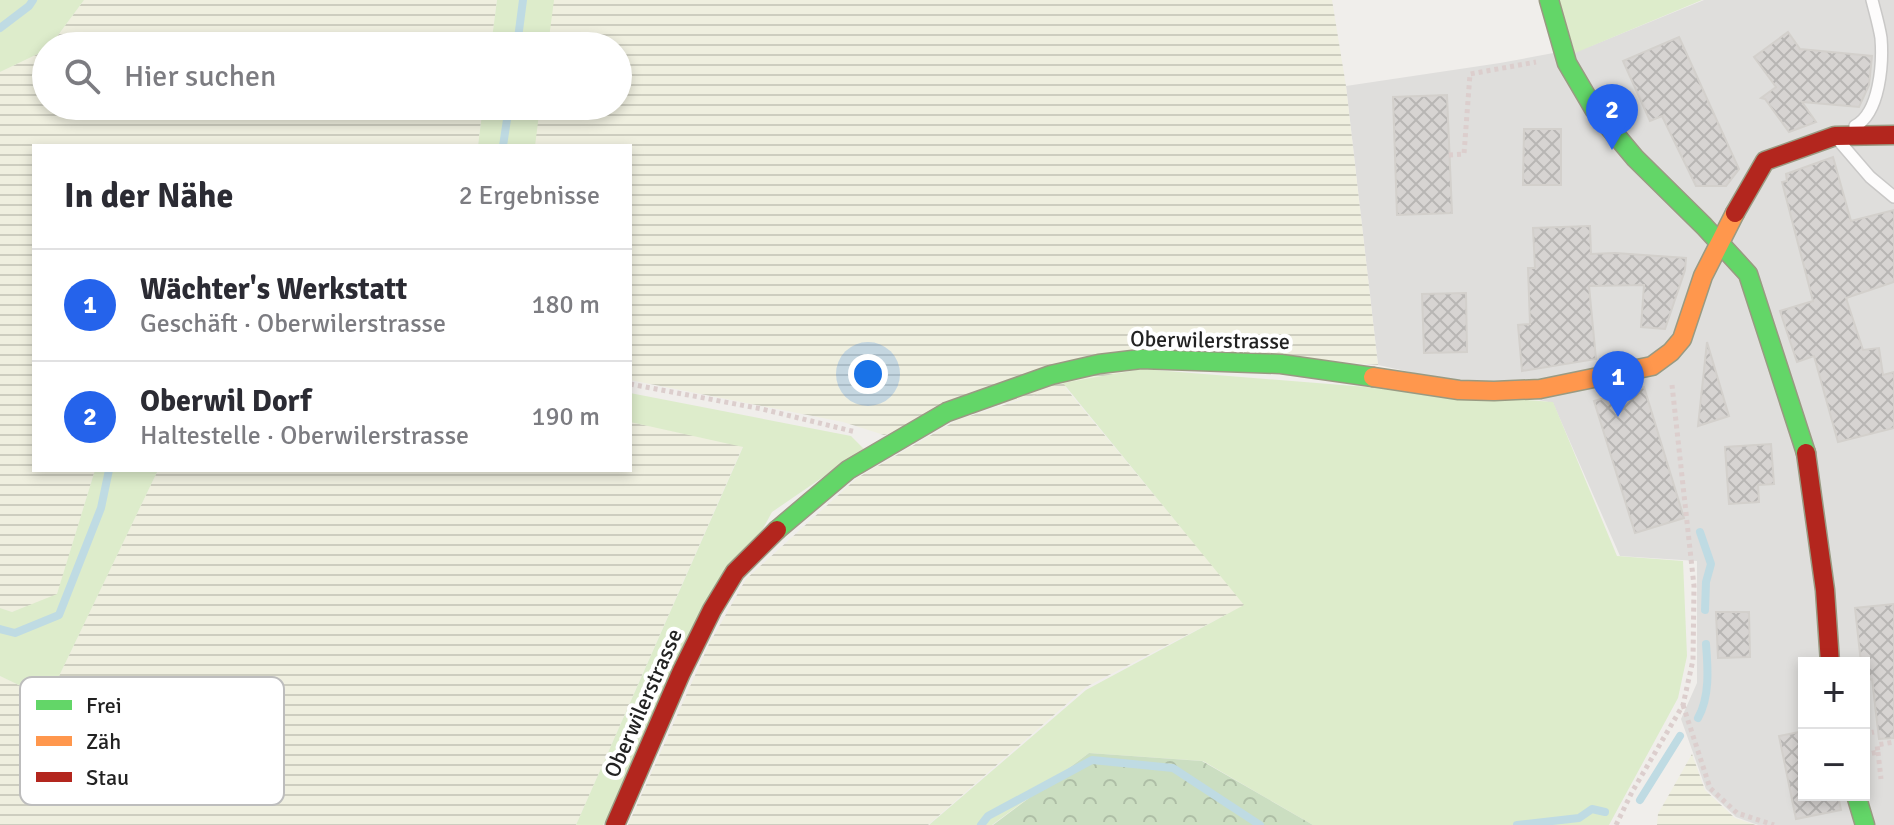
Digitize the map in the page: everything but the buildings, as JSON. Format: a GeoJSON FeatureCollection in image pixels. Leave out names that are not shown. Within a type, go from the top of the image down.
{"type":"FeatureCollection","features":[{"type":"Feature","properties":{"kind":"street"},"geometry":{"type":"LineString","coordinates":[[1549,0],[1564,57],[1597,113],[1642,166],[1719,241],[1748,274],[1808,458],[1825,590],[1830,657]]}},
{"type":"Feature","properties":{"kind":"street"},"geometry":{"type":"LineString","coordinates":[[1666,356],[1682,339],[1719,241],[1765,161],[1835,136],[1894,135]]}},
{"type":"Feature","properties":{"kind":"street","name":"Oberwilerstrasse"},"geometry":{"type":"LineString","coordinates":[[615,825],[681,673],[735,572],[790,517],[848,470],[947,412],[1051,375],[1099,364],[1141,359],[1281,364],[1459,390],[1494,391],[1540,389],[1611,377],[1652,366],[1666,356]]}},
{"type":"Feature","properties":{"kind":"street"},"geometry":{"type":"LineString","coordinates":[[1858,801],[1865,825]]}},
{"type":"Feature","properties":{"kind":"lane"},"geometry":{"type":"LineString","coordinates":[[1872,0],[1881,38],[1879,89],[1865,121],[1835,136],[1870,177],[1894,197]]}},
{"type":"Feature","properties":{"kind":"path"},"geometry":{"type":"LineString","coordinates":[[1449,155],[1464,154],[1470,74],[1520,65]]}},
{"type":"Feature","properties":{"kind":"path"},"geometry":{"type":"LineString","coordinates":[[1616,825],[1683,705],[1693,660],[1694,586],[1681,454],[1666,356]]}},
{"type":"Feature","properties":{"kind":"path"},"geometry":{"type":"LineString","coordinates":[[632,384],[834,426],[859,433],[880,450]]}},
{"type":"Feature","properties":{"kind":"path"},"geometry":{"type":"LineString","coordinates":[[1683,705],[1710,788],[1737,813],[1774,825]]}},
{"type":"Feature","properties":{"kind":"path"},"geometry":{"type":"LineString","coordinates":[[1870,733],[1874,732]]}},
{"type":"Feature","properties":{"kind":"path"},"geometry":{"type":"LineString","coordinates":[[1870,754],[1878,752],[1877,745],[1894,742]]}},
{"type":"Feature","properties":{"kind":"shaded area"},"geometry":{"type":"Polygon","coordinates":[[[1704,0],[1894,0],[1894,825],[1758,825],[1736,817],[1706,789],[1681,719],[1697,683],[1697,561],[1620,556],[1553,403],[1378,365],[1346,86],[1591,46],[1704,0]]]}},
{"type":"Feature","properties":{"kind":"green space"},"geometry":{"type":"Polygon","coordinates":[[[0,0],[84,0],[60,32],[32,32],[32,57],[0,72],[0,0]]]}},
{"type":"Feature","properties":{"kind":"green space"},"geometry":{"type":"Polygon","coordinates":[[[84,0],[497,0],[493,32],[60,32],[84,0]]]}},
{"type":"Feature","properties":{"kind":"green space"},"geometry":{"type":"Polygon","coordinates":[[[497,0],[554,0],[550,32],[493,32],[497,0]]]}},
{"type":"Feature","properties":{"kind":"green space"},"geometry":{"type":"Polygon","coordinates":[[[553,0],[1332,0],[1346,86],[1378,365],[1207,350],[884,435],[843,422],[632,380],[632,144],[534,144],[537,120],[632,120],[632,32],[549,32],[553,0]]]}},
{"type":"Feature","properties":{"kind":"green space"},"geometry":{"type":"Polygon","coordinates":[[[1559,0],[1702,0],[1575,53],[1559,0]]]}},
{"type":"Feature","properties":{"kind":"green space"},"geometry":{"type":"Polygon","coordinates":[[[32,57],[32,120],[481,120],[478,144],[32,144],[32,472],[94,472],[57,595],[12,612],[0,608],[0,72],[32,57]]]}},
{"type":"Feature","properties":{"kind":"green space"},"geometry":{"type":"Polygon","coordinates":[[[481,120],[538,120],[535,144],[478,144],[481,120]]]}},
{"type":"Feature","properties":{"kind":"green space"},"geometry":{"type":"Polygon","coordinates":[[[1142,369],[1553,402],[1617,556],[1683,561],[1687,656],[1678,698],[1609,825],[1313,825],[1203,761],[1089,753],[992,825],[929,825],[1086,690],[1244,605],[1063,383],[1142,369]]]}},
{"type":"Feature","properties":{"kind":"green space"},"geometry":{"type":"Polygon","coordinates":[[[1064,386],[1245,605],[1086,687],[928,825],[628,825],[709,644],[746,579],[857,478],[957,420],[1064,386]]]}},
{"type":"Feature","properties":{"kind":"green space"},"geometry":{"type":"Polygon","coordinates":[[[632,393],[851,436],[864,449],[772,512],[603,825],[576,825],[743,447],[632,422],[632,393]]]}},
{"type":"Feature","properties":{"kind":"green space"},"geometry":{"type":"Polygon","coordinates":[[[632,422],[743,446],[576,825],[0,825],[0,676],[20,686],[20,805],[284,805],[284,677],[59,677],[157,472],[632,472],[632,422]]]}},
{"type":"Feature","properties":{"kind":"green space"},"geometry":{"type":"Polygon","coordinates":[[[94,472],[157,472],[59,677],[20,677],[20,686],[0,676],[0,608],[12,612],[57,594],[94,472]]]}},
{"type":"Feature","properties":{"kind":"green space"},"geometry":{"type":"Polygon","coordinates":[[[1089,753],[1202,761],[1313,825],[993,825],[1089,753]]]}},
{"type":"Feature","properties":{"kind":"green space"},"geometry":{"type":"Polygon","coordinates":[[[1692,754],[1705,790],[1735,818],[1756,825],[1657,825],[1658,814],[1692,754]]]}},
{"type":"Feature","properties":{"kind":"waterway"},"geometry":{"type":"LineString","coordinates":[[0,28],[33,0]]}},
{"type":"Feature","properties":{"kind":"waterway"},"geometry":{"type":"LineString","coordinates":[[519,32],[523,0]]}},
{"type":"Feature","properties":{"kind":"waterway"},"geometry":{"type":"LineString","coordinates":[[503,144],[507,120]]}},
{"type":"Feature","properties":{"kind":"waterway"},"geometry":{"type":"LineString","coordinates":[[0,629],[15,633],[59,615],[101,508],[109,472]]}},
{"type":"Feature","properties":{"kind":"waterway"},"geometry":{"type":"LineString","coordinates":[[1700,532],[1711,564],[1706,582],[1705,610]]}},
{"type":"Feature","properties":{"kind":"waterway"},"geometry":{"type":"LineString","coordinates":[[1698,718],[1706,692],[1706,644]]}},
{"type":"Feature","properties":{"kind":"waterway"},"geometry":{"type":"LineString","coordinates":[[1640,800],[1680,736]]}},
{"type":"Feature","properties":{"kind":"waterway"},"geometry":{"type":"LineString","coordinates":[[981,825],[988,816],[1092,760],[1173,768],[1260,825]]}},
{"type":"Feature","properties":{"kind":"waterway"},"geometry":{"type":"LineString","coordinates":[[1517,825],[1579,818],[1592,809],[1605,812]]}},
{"type":"Feature","properties":{"kind":"traffic: fast"},"geometry":{"type":"LineString","coordinates":[[1549,0],[1567,63],[1594,109],[1635,158],[1748,274],[1806,453]]}},
{"type":"Feature","properties":{"kind":"traffic: fast"},"geometry":{"type":"LineString","coordinates":[[777,530],[848,470],[947,412],[1051,375],[1099,364],[1141,359],[1281,364],[1373,377]]}},
{"type":"Feature","properties":{"kind":"traffic: fast"},"geometry":{"type":"LineString","coordinates":[[1858,801],[1865,825]]}},
{"type":"Feature","properties":{"kind":"traffic: slow"},"geometry":{"type":"LineString","coordinates":[[1373,377],[1459,390],[1494,391],[1540,389],[1652,366],[1682,339],[1703,276],[1735,213]]}},
{"type":"Feature","properties":{"kind":"traffic: jam"},"geometry":{"type":"LineString","coordinates":[[1735,213],[1765,161],[1835,136],[1894,135]]}},
{"type":"Feature","properties":{"kind":"traffic: jam"},"geometry":{"type":"LineString","coordinates":[[1806,453],[1825,590],[1830,657]]}},
{"type":"Feature","properties":{"kind":"traffic: jam"},"geometry":{"type":"LineString","coordinates":[[615,825],[712,610],[735,572],[777,530]]}},
{"type":"Feature","properties":{"kind":"place","name":"Oberwil Dorf"},"geometry":{"type":"Point","coordinates":[1612,150]}},
{"type":"Feature","properties":{"kind":"place","name":"Wächter's Werkstatt"},"geometry":{"type":"Point","coordinates":[1618,417]}}]}
